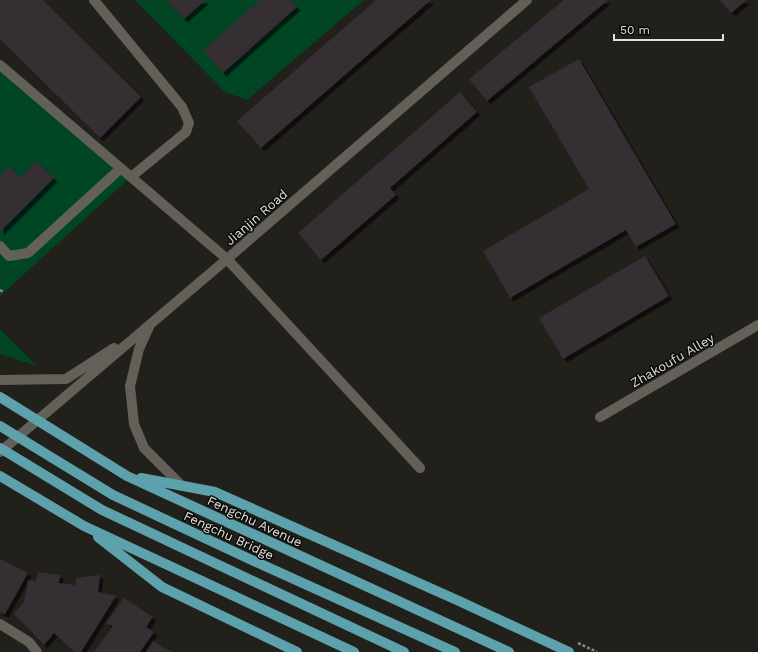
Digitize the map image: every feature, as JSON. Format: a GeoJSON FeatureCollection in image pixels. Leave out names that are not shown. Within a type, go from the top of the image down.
{"type":"FeatureCollection","features":[{"type":"Feature","properties":{"kind":"main road","name":"Fengchu Avenue"},"geometry":{"type":"LineString","coordinates":[[0,397],[126,476],[509,652]]}},
{"type":"Feature","properties":{"kind":"main road","name":"Fengchu Bridge"},"geometry":{"type":"LineString","coordinates":[[0,426],[113,495],[243,556],[455,652]]}},
{"type":"Feature","properties":{"kind":"main road"},"geometry":{"type":"LineString","coordinates":[[0,448],[102,510],[404,652]]}},
{"type":"Feature","properties":{"kind":"main road"},"geometry":{"type":"LineString","coordinates":[[0,476],[84,526],[354,652]]}},
{"type":"Feature","properties":{"kind":"main road"},"geometry":{"type":"LineString","coordinates":[[126,476],[215,492],[570,652]]}},
{"type":"Feature","properties":{"kind":"main road"},"geometry":{"type":"LineString","coordinates":[[84,526],[162,587],[297,652]]}},
{"type":"Feature","properties":{"kind":"street"},"geometry":{"type":"LineString","coordinates":[[94,0],[182,107],[189,123],[186,132],[131,177]]}},
{"type":"Feature","properties":{"kind":"street","name":"Jianjin Road"},"geometry":{"type":"LineString","coordinates":[[0,452],[227,259],[527,0]]}},
{"type":"Feature","properties":{"kind":"street"},"geometry":{"type":"LineString","coordinates":[[0,65],[227,259],[420,468]]}},
{"type":"Feature","properties":{"kind":"street"},"geometry":{"type":"LineString","coordinates":[[0,246],[9,256],[28,253],[121,168]]}},
{"type":"Feature","properties":{"kind":"street"},"geometry":{"type":"LineString","coordinates":[[2,378],[66,379],[151,324]]}},
{"type":"Feature","properties":{"kind":"street"},"geometry":{"type":"LineString","coordinates":[[151,324],[139,349],[130,386],[134,424],[144,448],[182,486]]}},
{"type":"Feature","properties":{"kind":"street","name":"Zhakoufu Alley"},"geometry":{"type":"LineString","coordinates":[[600,417],[758,324]]}},
{"type":"Feature","properties":{"kind":"street"},"geometry":{"type":"LineString","coordinates":[[0,624],[29,642],[37,652]]}},
{"type":"Feature","properties":{"kind":"path"},"geometry":{"type":"LineString","coordinates":[[0,290],[4,292]]}},
{"type":"Feature","properties":{"kind":"green space"},"geometry":{"type":"Polygon","coordinates":[[[135,0],[364,0],[247,100],[225,92],[135,0]]]}},
{"type":"Feature","properties":{"kind":"green space"},"geometry":{"type":"Polygon","coordinates":[[[0,65],[131,177],[0,296],[0,65]]]}},
{"type":"Feature","properties":{"kind":"green space"},"geometry":{"type":"Polygon","coordinates":[[[0,329],[37,366],[0,354],[0,329]]]}},
{"type":"Feature","properties":{"kind":"building"},"geometry":{"type":"Polygon","coordinates":[[[0,0],[43,0],[141,97],[100,138],[0,39],[0,0]]]}},
{"type":"Feature","properties":{"kind":"building"},"geometry":{"type":"Polygon","coordinates":[[[166,0],[206,0],[184,19],[166,0]]]}},
{"type":"Feature","properties":{"kind":"building"},"geometry":{"type":"Polygon","coordinates":[[[260,0],[290,0],[297,7],[223,73],[203,50],[260,0]]]}},
{"type":"Feature","properties":{"kind":"building"},"geometry":{"type":"Polygon","coordinates":[[[376,0],[431,0],[261,148],[237,121],[376,0]]]}},
{"type":"Feature","properties":{"kind":"building"},"geometry":{"type":"Polygon","coordinates":[[[564,0],[608,0],[487,101],[469,79],[564,0]]]}},
{"type":"Feature","properties":{"kind":"building"},"geometry":{"type":"Polygon","coordinates":[[[720,0],[747,0],[731,13],[720,0]]]}},
{"type":"Feature","properties":{"kind":"building"},"geometry":{"type":"Polygon","coordinates":[[[579,59],[676,224],[636,247],[626,230],[510,298],[483,251],[589,189],[529,87],[579,59]]]}},
{"type":"Feature","properties":{"kind":"building"},"geometry":{"type":"Polygon","coordinates":[[[460,92],[477,112],[390,188],[396,195],[321,260],[298,233],[460,92]]]}},
{"type":"Feature","properties":{"kind":"building"},"geometry":{"type":"Polygon","coordinates":[[[36,161],[54,178],[0,232],[0,175],[9,166],[20,177],[36,161]]]}},
{"type":"Feature","properties":{"kind":"building"},"geometry":{"type":"Polygon","coordinates":[[[645,256],[669,296],[563,359],[539,318],[645,256]]]}},
{"type":"Feature","properties":{"kind":"building"},"geometry":{"type":"Polygon","coordinates":[[[0,559],[28,573],[5,614],[0,612],[0,559]]]}},
{"type":"Feature","properties":{"kind":"building"},"geometry":{"type":"Polygon","coordinates":[[[38,572],[60,575],[59,583],[75,585],[77,578],[100,575],[98,592],[116,596],[81,652],[74,652],[54,633],[44,645],[14,614],[24,602],[28,580],[36,581],[38,572]]]}},
{"type":"Feature","properties":{"kind":"building"},"geometry":{"type":"Polygon","coordinates":[[[124,598],[153,617],[146,627],[154,632],[140,652],[94,652],[113,626],[106,623],[124,598]]]}},
{"type":"Feature","properties":{"kind":"building"},"geometry":{"type":"Polygon","coordinates":[[[153,641],[172,652],[146,652],[153,641]]]}}]}
